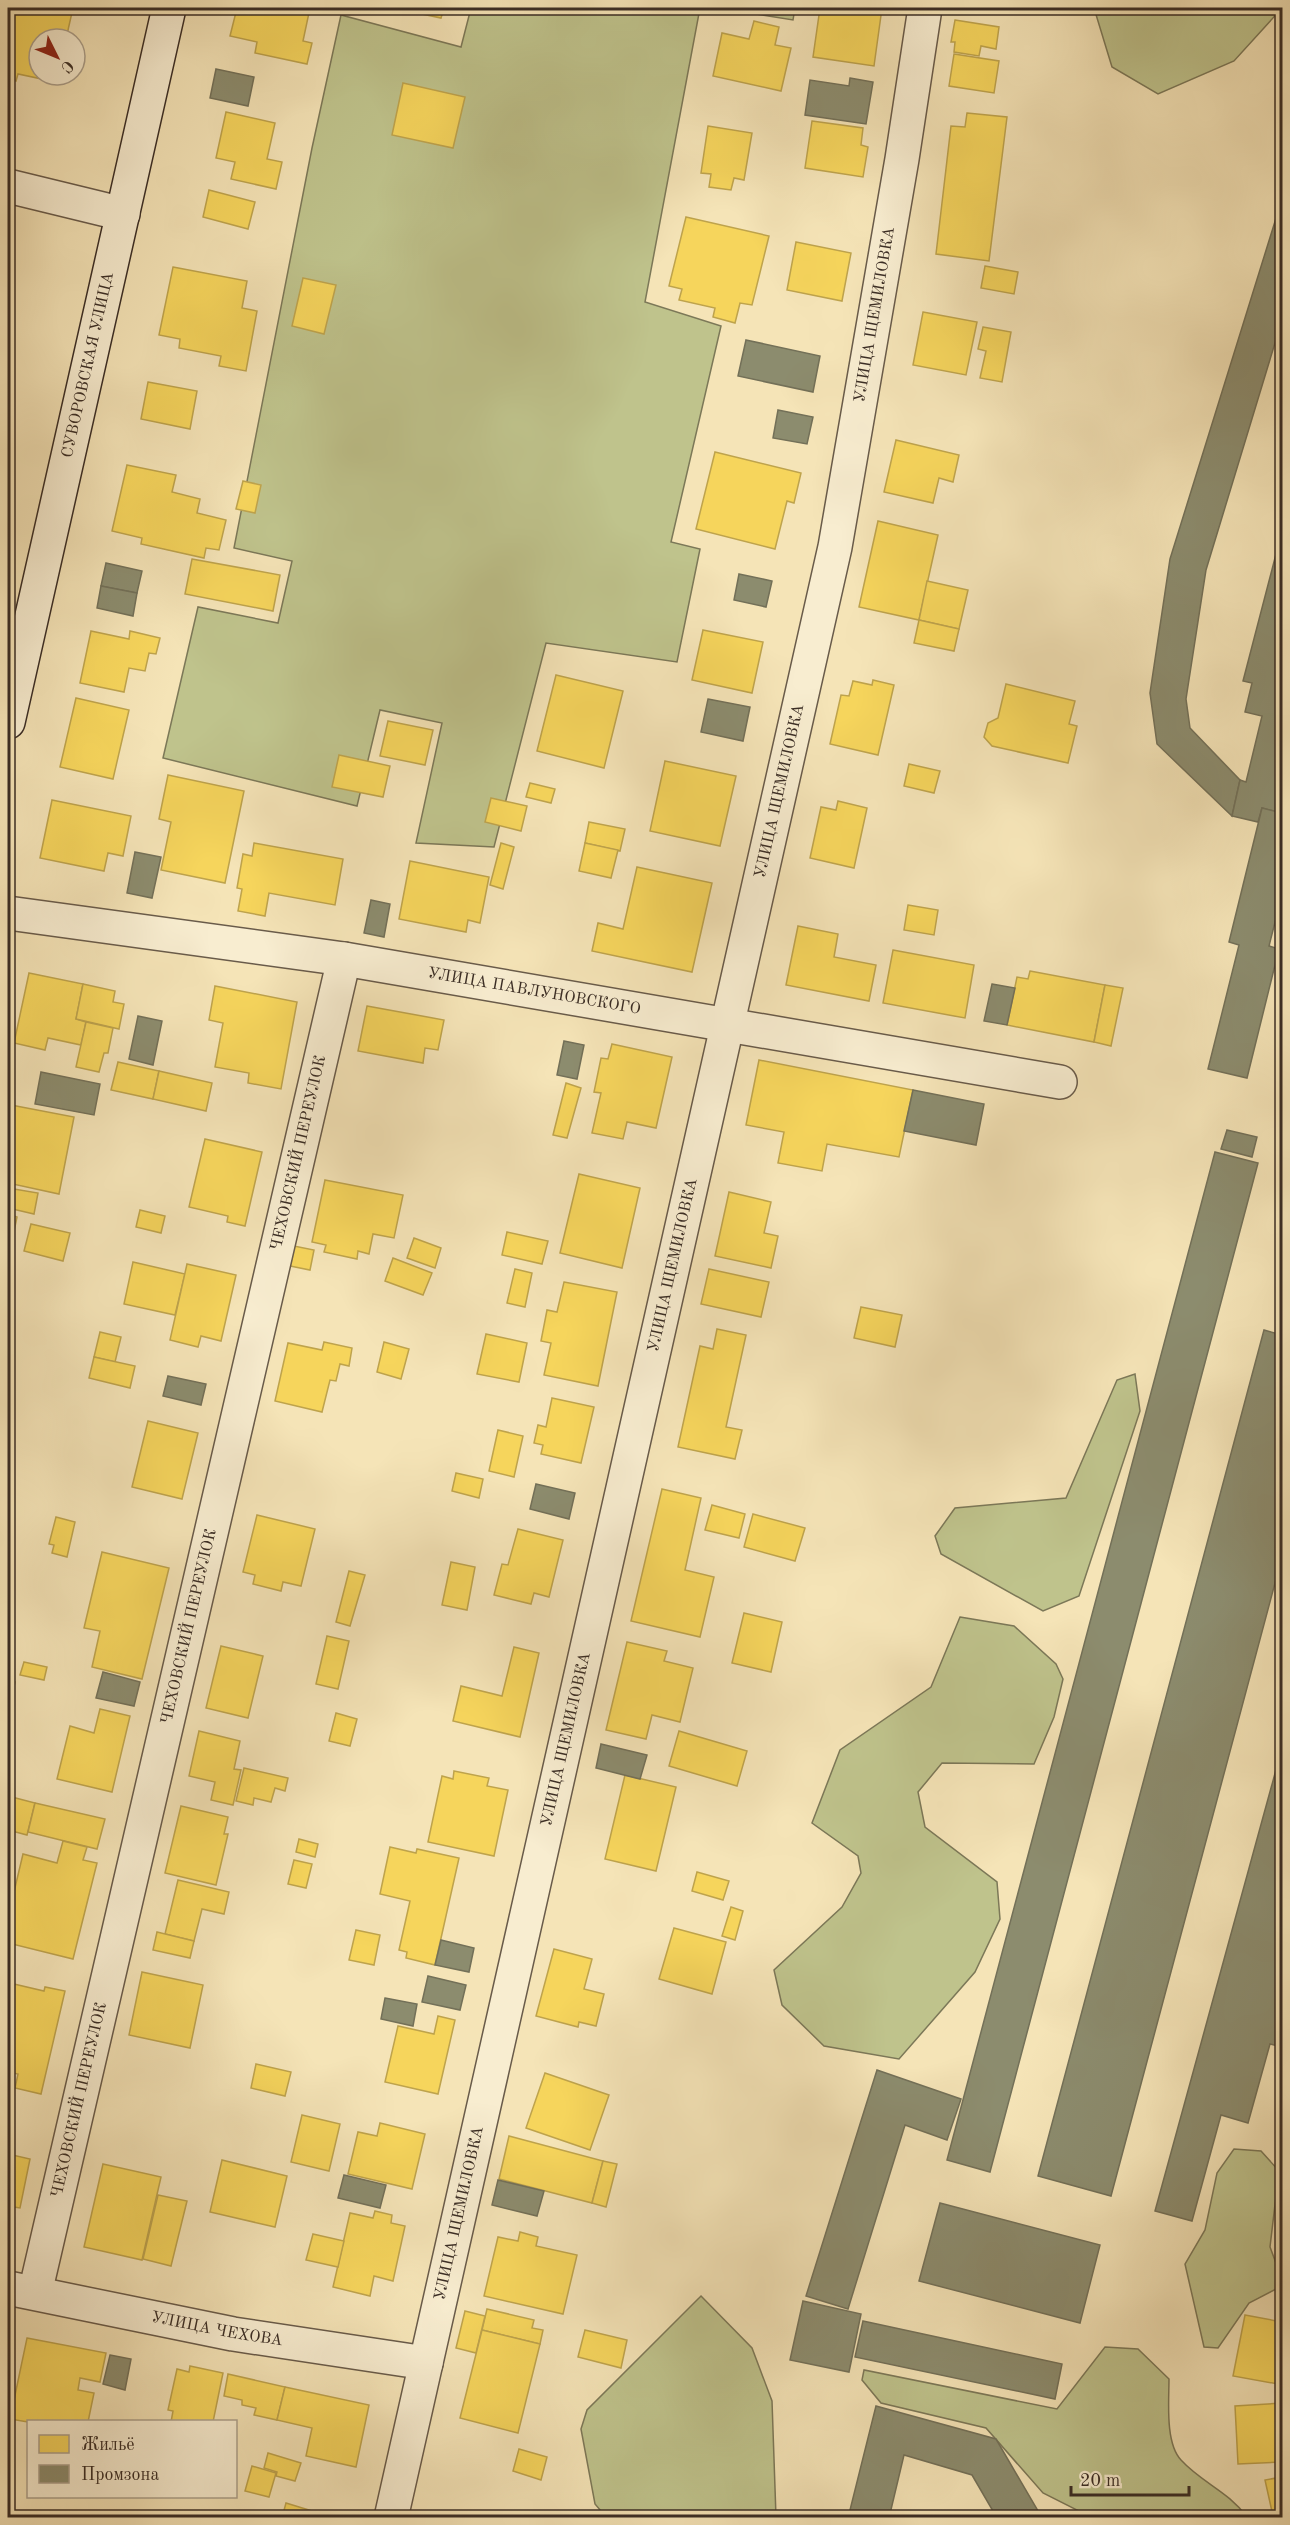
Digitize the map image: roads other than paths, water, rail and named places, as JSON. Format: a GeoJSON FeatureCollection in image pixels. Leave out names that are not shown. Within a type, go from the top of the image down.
{"type":"FeatureCollection","features":[{"type":"Feature","properties":{"kind":"street","name":"СУВОРОВСКАЯ УЛИЦА"},"geometry":{"type":"LineString","coordinates":[[8,722],[169,8]]}},
{"type":"Feature","properties":{"kind":"street","name":"УЛИЦА ЩЕМИЛОВКА"},"geometry":{"type":"LineString","coordinates":[[391,2517],[835,547],[900,171],[925,8]]}},
{"type":"Feature","properties":{"kind":"street"},"geometry":{"type":"LineString","coordinates":[[8,186],[123,214]]}},
{"type":"Feature","properties":{"kind":"street","name":"УЛИЦА ПАВЛУНОВСКОГО"},"geometry":{"type":"LineString","coordinates":[[8,913],[344,959],[1060,1082]]}},
{"type":"Feature","properties":{"kind":"street","name":"ЧЕХОВСКИЙ ПЕРЕУЛОК"},"geometry":{"type":"LineString","coordinates":[[21,2290],[344,959]]}},
{"type":"Feature","properties":{"kind":"street","name":"УЛИЦА ЧЕХОВА"},"geometry":{"type":"LineString","coordinates":[[21,2290],[233,2334],[426,2363]]}}]}
